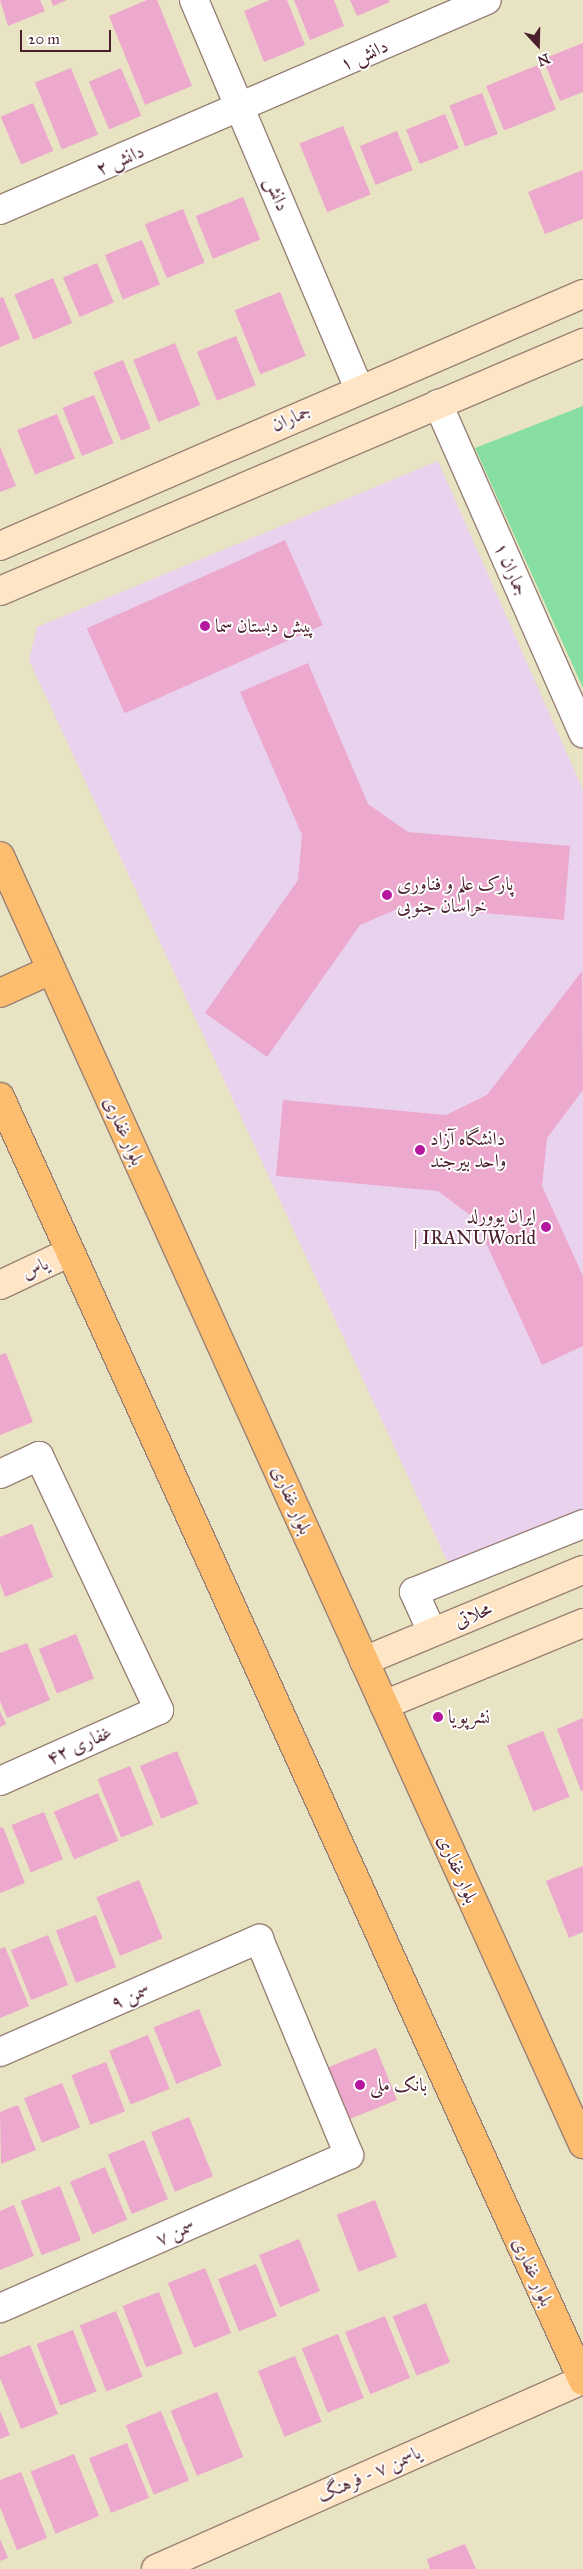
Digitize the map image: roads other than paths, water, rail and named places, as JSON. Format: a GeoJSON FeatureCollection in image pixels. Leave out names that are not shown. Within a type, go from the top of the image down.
{"type":"FeatureCollection","features":[{"type":"Feature","properties":{"kind":"main road","name":"بلوار غفاری"},"geometry":{"type":"LineString","coordinates":[[0,856],[583,2144]]}},
{"type":"Feature","properties":{"kind":"main road"},"geometry":{"type":"LineString","coordinates":[[0,992],[51,970]]}},
{"type":"Feature","properties":{"kind":"main road","name":"بلوار غفاری"},"geometry":{"type":"LineString","coordinates":[[0,1097],[583,2380]]}},
{"type":"Feature","properties":{"kind":"street","name":"دانش"},"geometry":{"type":"LineString","coordinates":[[194,0],[359,388]]}},
{"type":"Feature","properties":{"kind":"street","name":"دانش ۱"},"geometry":{"type":"LineString","coordinates":[[240,110],[487,0]]}},
{"type":"Feature","properties":{"kind":"street","name":"دانش ۲"},"geometry":{"type":"LineString","coordinates":[[0,210],[240,110]]}},
{"type":"Feature","properties":{"kind":"street","name":"جماران"},"geometry":{"type":"LineString","coordinates":[[0,546],[359,388],[583,294]]}},
{"type":"Feature","properties":{"kind":"street"},"geometry":{"type":"LineString","coordinates":[[0,591],[583,342]]}},
{"type":"Feature","properties":{"kind":"street","name":"جماران ۱"},"geometry":{"type":"LineString","coordinates":[[438,404],[583,733]]}},
{"type":"Feature","properties":{"kind":"street"},"geometry":{"type":"LineString","coordinates":[[45,527],[61,565]]}},
{"type":"Feature","properties":{"kind":"street","name":"یاس"},"geometry":{"type":"LineString","coordinates":[[0,1284],[70,1252]]}},
{"type":"Feature","properties":{"kind":"street","name":"غفاری ۴۲"},"geometry":{"type":"LineString","coordinates":[[0,1474],[39,1456],[159,1710],[0,1781]]}},
{"type":"Feature","properties":{"kind":"street"},"geometry":{"type":"LineString","coordinates":[[432,1632],[414,1592],[581,1531]]}},
{"type":"Feature","properties":{"kind":"street","name":"محلاتی"},"geometry":{"type":"LineString","coordinates":[[364,1660],[583,1570]]}},
{"type":"Feature","properties":{"kind":"street"},"geometry":{"type":"LineString","coordinates":[[384,1705],[583,1623]]}},
{"type":"Feature","properties":{"kind":"street","name":"سمن ۹"},"geometry":{"type":"LineString","coordinates":[[0,2052],[259,1939],[349,2156]]}},
{"type":"Feature","properties":{"kind":"street","name":"سمن ۷"},"geometry":{"type":"LineString","coordinates":[[0,2308],[349,2156]]}},
{"type":"Feature","properties":{"kind":"street","name":"یاسمن ۷ - فرهنگ"},"geometry":{"type":"LineString","coordinates":[[156,2569],[583,2380]]}},
{"type":"Feature","properties":{"kind":"place","name":"پیش دبستان سما"},"geometry":{"type":"Point","coordinates":[205,626]}},
{"type":"Feature","properties":{"kind":"place","name":"پارک علم و فناوری خراسان جنوبی"},"geometry":{"type":"Point","coordinates":[387,895]}},
{"type":"Feature","properties":{"kind":"place","name":"دانشگاه آزاد واحد بیرجند"},"geometry":{"type":"Point","coordinates":[420,1150]}},
{"type":"Feature","properties":{"kind":"place","name":"ایران یوورلد | IRANUWorld"},"geometry":{"type":"Point","coordinates":[546,1227]}},
{"type":"Feature","properties":{"kind":"place","name":"نشرپویا"},"geometry":{"type":"Point","coordinates":[438,1717]}},
{"type":"Feature","properties":{"kind":"place","name":"بانک ملی"},"geometry":{"type":"Point","coordinates":[360,2085]}}]}
